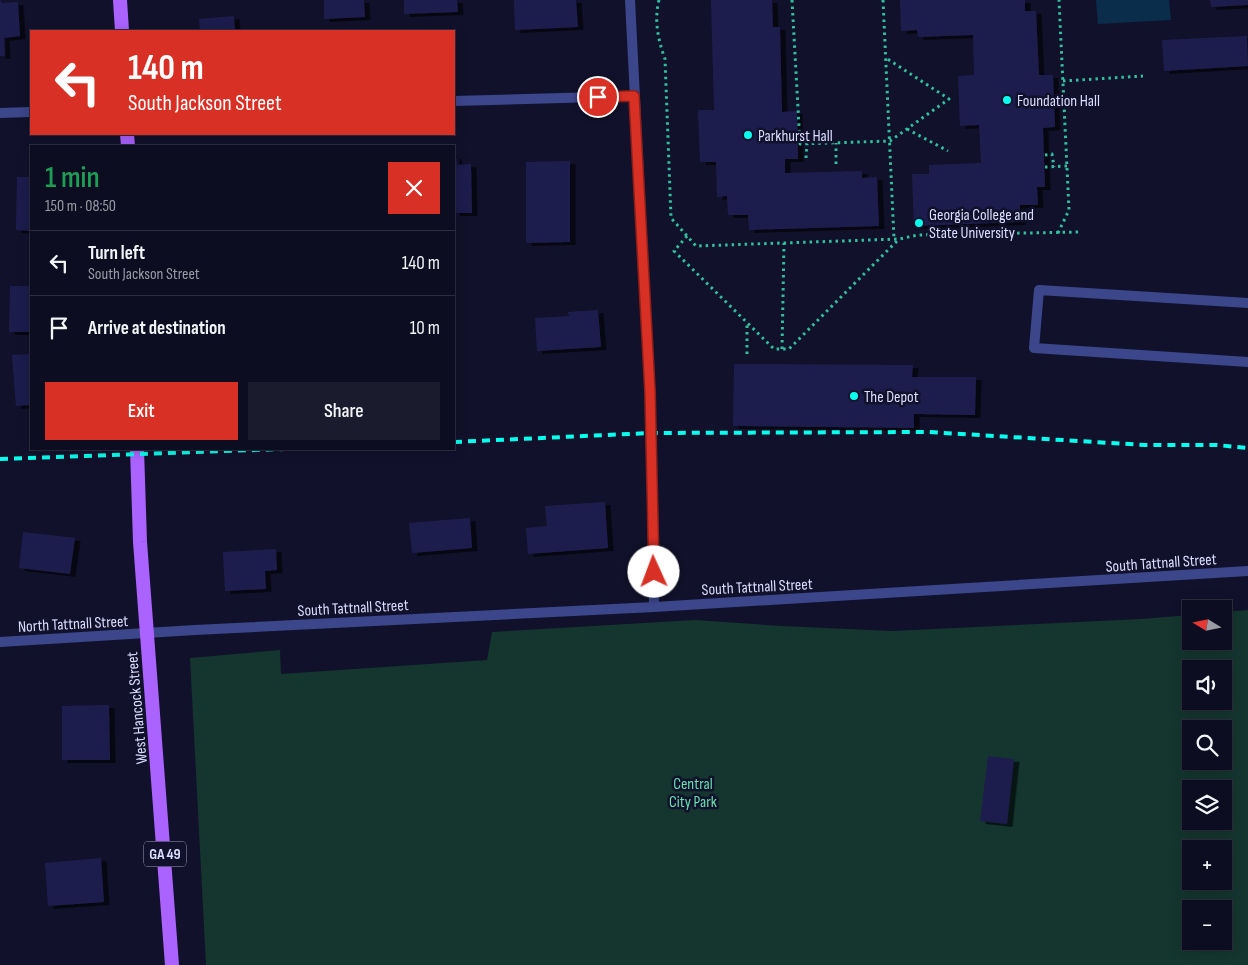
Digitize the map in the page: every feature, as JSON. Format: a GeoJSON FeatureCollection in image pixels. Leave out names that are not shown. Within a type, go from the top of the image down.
{"type":"FeatureCollection","features":[{"type":"Feature","properties":{"kind":"main road"},"geometry":{"type":"LineString","coordinates":[[120,0],[122,30]]}},
{"type":"Feature","properties":{"kind":"main road","name":"West Hancock Street"},"geometry":{"type":"LineString","coordinates":[[137,450],[140,542],[172,965]]}},
{"type":"Feature","properties":{"kind":"street"},"geometry":{"type":"LineString","coordinates":[[630,0],[650,391],[654,607]]}},
{"type":"Feature","properties":{"kind":"street"},"geometry":{"type":"LineString","coordinates":[[455,101],[634,96]]}},
{"type":"Feature","properties":{"kind":"street"},"geometry":{"type":"LineString","coordinates":[[0,113],[30,112]]}},
{"type":"Feature","properties":{"kind":"street"},"geometry":{"type":"LineString","coordinates":[[1248,303],[1039,290],[1034,348],[1248,362]]}},
{"type":"Feature","properties":{"kind":"street","name":"South Tattnall Street"},"geometry":{"type":"LineString","coordinates":[[148,634],[654,607],[1248,571]]}},
{"type":"Feature","properties":{"kind":"street","name":"North Tattnall Street"},"geometry":{"type":"LineString","coordinates":[[0,642],[148,634]]}},
{"type":"Feature","properties":{"kind":"path"},"geometry":{"type":"LineString","coordinates":[[659,0],[656,13],[659,43],[665,59],[671,218],[696,246],[899,239],[918,235],[1080,232]]}},
{"type":"Feature","properties":{"kind":"path"},"geometry":{"type":"LineString","coordinates":[[792,0],[800,144],[890,141],[949,99],[886,58]]}},
{"type":"Feature","properties":{"kind":"path"},"geometry":{"type":"LineString","coordinates":[[883,0],[894,239]]}},
{"type":"Feature","properties":{"kind":"path"},"geometry":{"type":"LineString","coordinates":[[1058,233],[1069,210],[1059,0]]}},
{"type":"Feature","properties":{"kind":"path"},"geometry":{"type":"LineString","coordinates":[[1063,81],[1143,76]]}},
{"type":"Feature","properties":{"kind":"path"},"geometry":{"type":"LineString","coordinates":[[907,129],[948,150]]}},
{"type":"Feature","properties":{"kind":"path"},"geometry":{"type":"LineString","coordinates":[[836,143],[836,164]]}},
{"type":"Feature","properties":{"kind":"path"},"geometry":{"type":"LineString","coordinates":[[806,158],[807,144]]}},
{"type":"Feature","properties":{"kind":"path"},"geometry":{"type":"LineString","coordinates":[[1045,156],[1052,154],[1054,167]]}},
{"type":"Feature","properties":{"kind":"path"},"geometry":{"type":"LineString","coordinates":[[1045,167],[1067,166]]}},
{"type":"Feature","properties":{"kind":"path"},"geometry":{"type":"LineString","coordinates":[[687,236],[674,251],[774,349],[789,349],[899,239]]}},
{"type":"Feature","properties":{"kind":"path"},"geometry":{"type":"LineString","coordinates":[[782,349],[784,243]]}},
{"type":"Feature","properties":{"kind":"path"},"geometry":{"type":"LineString","coordinates":[[747,354],[748,323]]}},
{"type":"Feature","properties":{"kind":"green space","name":"Central City Park"},"geometry":{"type":"Polygon","coordinates":[[[1248,610],[1248,965],[206,965],[190,658],[280,650],[281,674],[487,660],[492,632],[695,620],[892,631],[1182,616],[1182,650],[1232,650],[1232,611],[1248,610]]]}},
{"type":"Feature","properties":{"kind":"water"},"geometry":{"type":"Polygon","coordinates":[[[1096,0],[1169,0],[1171,20],[1098,24],[1096,0]]]}},
{"type":"Feature","properties":{"kind":"building"},"geometry":{"type":"Polygon","coordinates":[[[0,0],[2,3],[18,2],[20,36],[4,38],[5,56],[0,56],[0,0]]]}},
{"type":"Feature","properties":{"kind":"building"},"geometry":{"type":"Polygon","coordinates":[[[324,0],[364,0],[365,17],[324,19],[324,0]]]}},
{"type":"Feature","properties":{"kind":"building"},"geometry":{"type":"Polygon","coordinates":[[[404,0],[457,0],[458,12],[404,14],[404,0]]]}},
{"type":"Feature","properties":{"kind":"building"},"geometry":{"type":"Polygon","coordinates":[[[514,0],[576,0],[578,27],[515,30],[514,0]]]}},
{"type":"Feature","properties":{"kind":"building","name":"Parkhurst Hall"},"geometry":{"type":"Polygon","coordinates":[[[711,0],[772,0],[773,27],[780,27],[782,112],[797,111],[798,159],[785,159],[785,173],[862,171],[862,178],[877,177],[879,226],[749,230],[748,215],[728,215],[727,196],[717,197],[716,162],[700,162],[698,110],[714,110],[711,0]]]}},
{"type":"Feature","properties":{"kind":"building","name":"Foundation Hall"},"geometry":{"type":"Polygon","coordinates":[[[900,0],[1025,0],[1025,11],[1036,11],[1039,75],[1053,75],[1055,127],[1043,128],[1045,187],[1037,187],[1038,205],[1020,205],[1020,222],[914,226],[912,174],[929,174],[929,165],[981,163],[979,125],[960,126],[958,76],[974,75],[973,35],[918,37],[917,30],[901,31],[900,0]]]}},
{"type":"Feature","properties":{"kind":"building"},"geometry":{"type":"Polygon","coordinates":[[[1210,0],[1248,0],[1248,5],[1211,7],[1210,0]]]}},
{"type":"Feature","properties":{"kind":"building"},"geometry":{"type":"Polygon","coordinates":[[[234,16],[235,30],[200,30],[199,19],[234,16]]]}},
{"type":"Feature","properties":{"kind":"building"},"geometry":{"type":"Polygon","coordinates":[[[1247,36],[1248,66],[1164,71],[1162,40],[1247,36]]]}},
{"type":"Feature","properties":{"kind":"building"},"geometry":{"type":"Polygon","coordinates":[[[455,156],[457,165],[471,164],[472,213],[455,213],[455,156]]]}},
{"type":"Feature","properties":{"kind":"building"},"geometry":{"type":"Polygon","coordinates":[[[570,161],[570,242],[526,243],[526,162],[570,161]]]}},
{"type":"Feature","properties":{"kind":"building"},"geometry":{"type":"Polygon","coordinates":[[[17,177],[30,177],[30,231],[16,230],[17,177]]]}},
{"type":"Feature","properties":{"kind":"building"},"geometry":{"type":"Polygon","coordinates":[[[10,286],[30,286],[30,332],[9,332],[10,286]]]}},
{"type":"Feature","properties":{"kind":"building"},"geometry":{"type":"Polygon","coordinates":[[[598,310],[601,347],[537,351],[535,318],[569,316],[568,312],[598,310]]]}},
{"type":"Feature","properties":{"kind":"building"},"geometry":{"type":"Polygon","coordinates":[[[30,354],[30,405],[16,406],[12,355],[30,354]]]}},
{"type":"Feature","properties":{"kind":"building","name":"The Depot"},"geometry":{"type":"Polygon","coordinates":[[[734,364],[913,365],[912,377],[976,377],[975,415],[914,414],[914,428],[733,426],[734,364]]]}},
{"type":"Feature","properties":{"kind":"building"},"geometry":{"type":"Polygon","coordinates":[[[605,502],[608,548],[528,554],[526,528],[547,526],[545,506],[605,502]]]}},
{"type":"Feature","properties":{"kind":"building"},"geometry":{"type":"Polygon","coordinates":[[[470,518],[472,548],[412,553],[409,523],[470,518]]]}},
{"type":"Feature","properties":{"kind":"building"},"geometry":{"type":"Polygon","coordinates":[[[23,532],[75,538],[70,574],[19,568],[23,532]]]}},
{"type":"Feature","properties":{"kind":"building"},"geometry":{"type":"Polygon","coordinates":[[[276,549],[277,570],[265,571],[266,589],[225,591],[223,552],[276,549]]]}},
{"type":"Feature","properties":{"kind":"building"},"geometry":{"type":"Polygon","coordinates":[[[109,705],[110,760],[62,760],[62,706],[109,705]]]}},
{"type":"Feature","properties":{"kind":"building"},"geometry":{"type":"Polygon","coordinates":[[[988,756],[1014,759],[1007,824],[980,821],[988,756]]]}},
{"type":"Feature","properties":{"kind":"building"},"geometry":{"type":"Polygon","coordinates":[[[101,858],[104,902],[48,906],[45,863],[101,858]]]}},
{"type":"Feature","properties":{"kind":"railway"},"geometry":{"type":"LineString","coordinates":[[455,442],[650,433],[928,432],[1145,445],[1217,445],[1248,448]]}},
{"type":"Feature","properties":{"kind":"railway"},"geometry":{"type":"LineString","coordinates":[[0,459],[256,450]]}},
{"type":"Feature","properties":{"kind":"place","name":"Foundation Hall"},"geometry":{"type":"Point","coordinates":[1007,100]}},
{"type":"Feature","properties":{"kind":"place","name":"Parkhurst Hall"},"geometry":{"type":"Point","coordinates":[748,135]}},
{"type":"Feature","properties":{"kind":"place","name":"Georgia College and State University"},"geometry":{"type":"Point","coordinates":[919,223]}},
{"type":"Feature","properties":{"kind":"place","name":"The Depot"},"geometry":{"type":"Point","coordinates":[854,396]}},
{"type":"Feature","properties":{"kind":"route"},"geometry":{"type":"LineString","coordinates":[[598,97],[634,96],[650,391],[654,572]]}}]}
